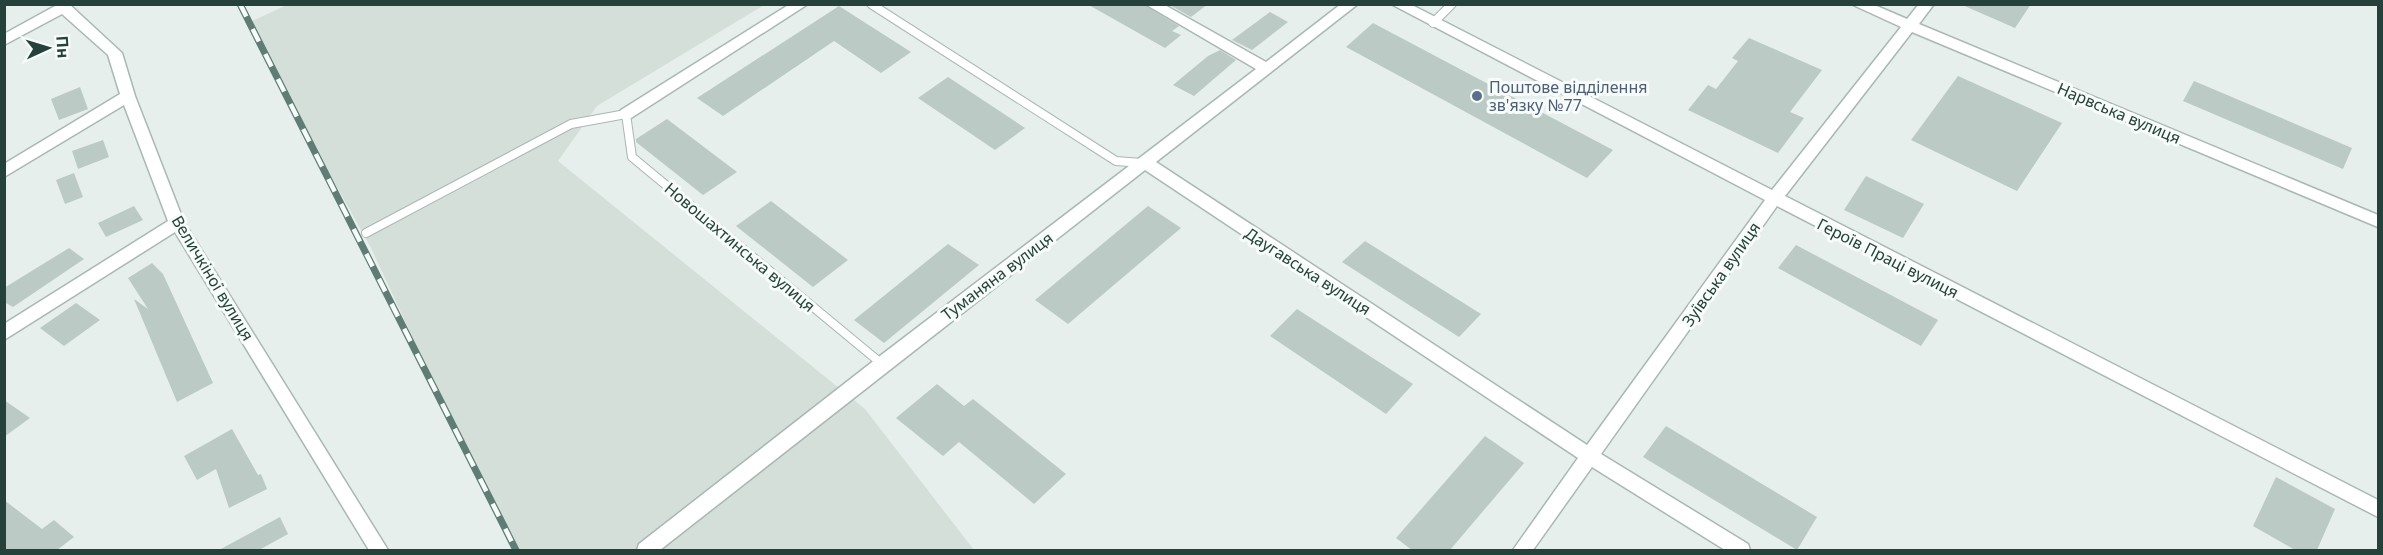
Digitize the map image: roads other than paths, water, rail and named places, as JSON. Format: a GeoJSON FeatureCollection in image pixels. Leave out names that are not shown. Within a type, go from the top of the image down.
{"type":"FeatureCollection","features":[{"type":"Feature","properties":{"kind":"street"},"geometry":{"type":"LineString","coordinates":[[626,114],[801,4]]}},
{"type":"Feature","properties":{"kind":"street"},"geometry":{"type":"LineString","coordinates":[[1152,4],[1267,69]]}},
{"type":"Feature","properties":{"kind":"street","name":"Туманяна вулиця"},"geometry":{"type":"LineString","coordinates":[[646,550],[882,364],[1146,164],[1351,4]]}},
{"type":"Feature","properties":{"kind":"street","name":"Героїв Праці вулиця"},"geometry":{"type":"LineString","coordinates":[[1398,4],[2379,509]]}},
{"type":"Feature","properties":{"kind":"street","name":"Нарвська вулиця"},"geometry":{"type":"LineString","coordinates":[[1858,4],[2379,221]]}},
{"type":"Feature","properties":{"kind":"street","name":"Зуївська вулиця"},"geometry":{"type":"LineString","coordinates":[[1522,550],[1591,458],[1774,199],[1927,4]]}},
{"type":"Feature","properties":{"kind":"street"},"geometry":{"type":"LineString","coordinates":[[4,40],[61,6]]}},
{"type":"Feature","properties":{"kind":"street","name":"Величкіної вулиця"},"geometry":{"type":"LineString","coordinates":[[61,6],[115,53],[128,96],[177,223],[379,550]]}},
{"type":"Feature","properties":{"kind":"street"},"geometry":{"type":"LineString","coordinates":[[4,172],[128,96]]}},
{"type":"Feature","properties":{"kind":"street","name":"Даугавська вулиця"},"geometry":{"type":"LineString","coordinates":[[1146,164],[1591,458],[1741,550]]}},
{"type":"Feature","properties":{"kind":"street"},"geometry":{"type":"LineString","coordinates":[[4,333],[177,223]]}},
{"type":"Feature","properties":{"kind":"lane","name":"Даугавська вулиця"},"geometry":{"type":"LineString","coordinates":[[871,4],[1116,161],[1146,164]]}},
{"type":"Feature","properties":{"kind":"lane"},"geometry":{"type":"LineString","coordinates":[[1433,23],[1452,4]]}},
{"type":"Feature","properties":{"kind":"lane"},"geometry":{"type":"LineString","coordinates":[[366,233],[497,161],[571,124],[626,114]]}},
{"type":"Feature","properties":{"kind":"lane","name":"Новошахтинська вулиця"},"geometry":{"type":"LineString","coordinates":[[626,114],[633,157],[882,364]]}},
{"type":"Feature","properties":{"kind":"railway"},"geometry":{"type":"LineString","coordinates":[[240,4],[516,550]]}},
{"type":"Feature","properties":{"kind":"place","name":"Поштове відділення зв'язку №77"},"geometry":{"type":"Point","coordinates":[1477,96]}}]}
